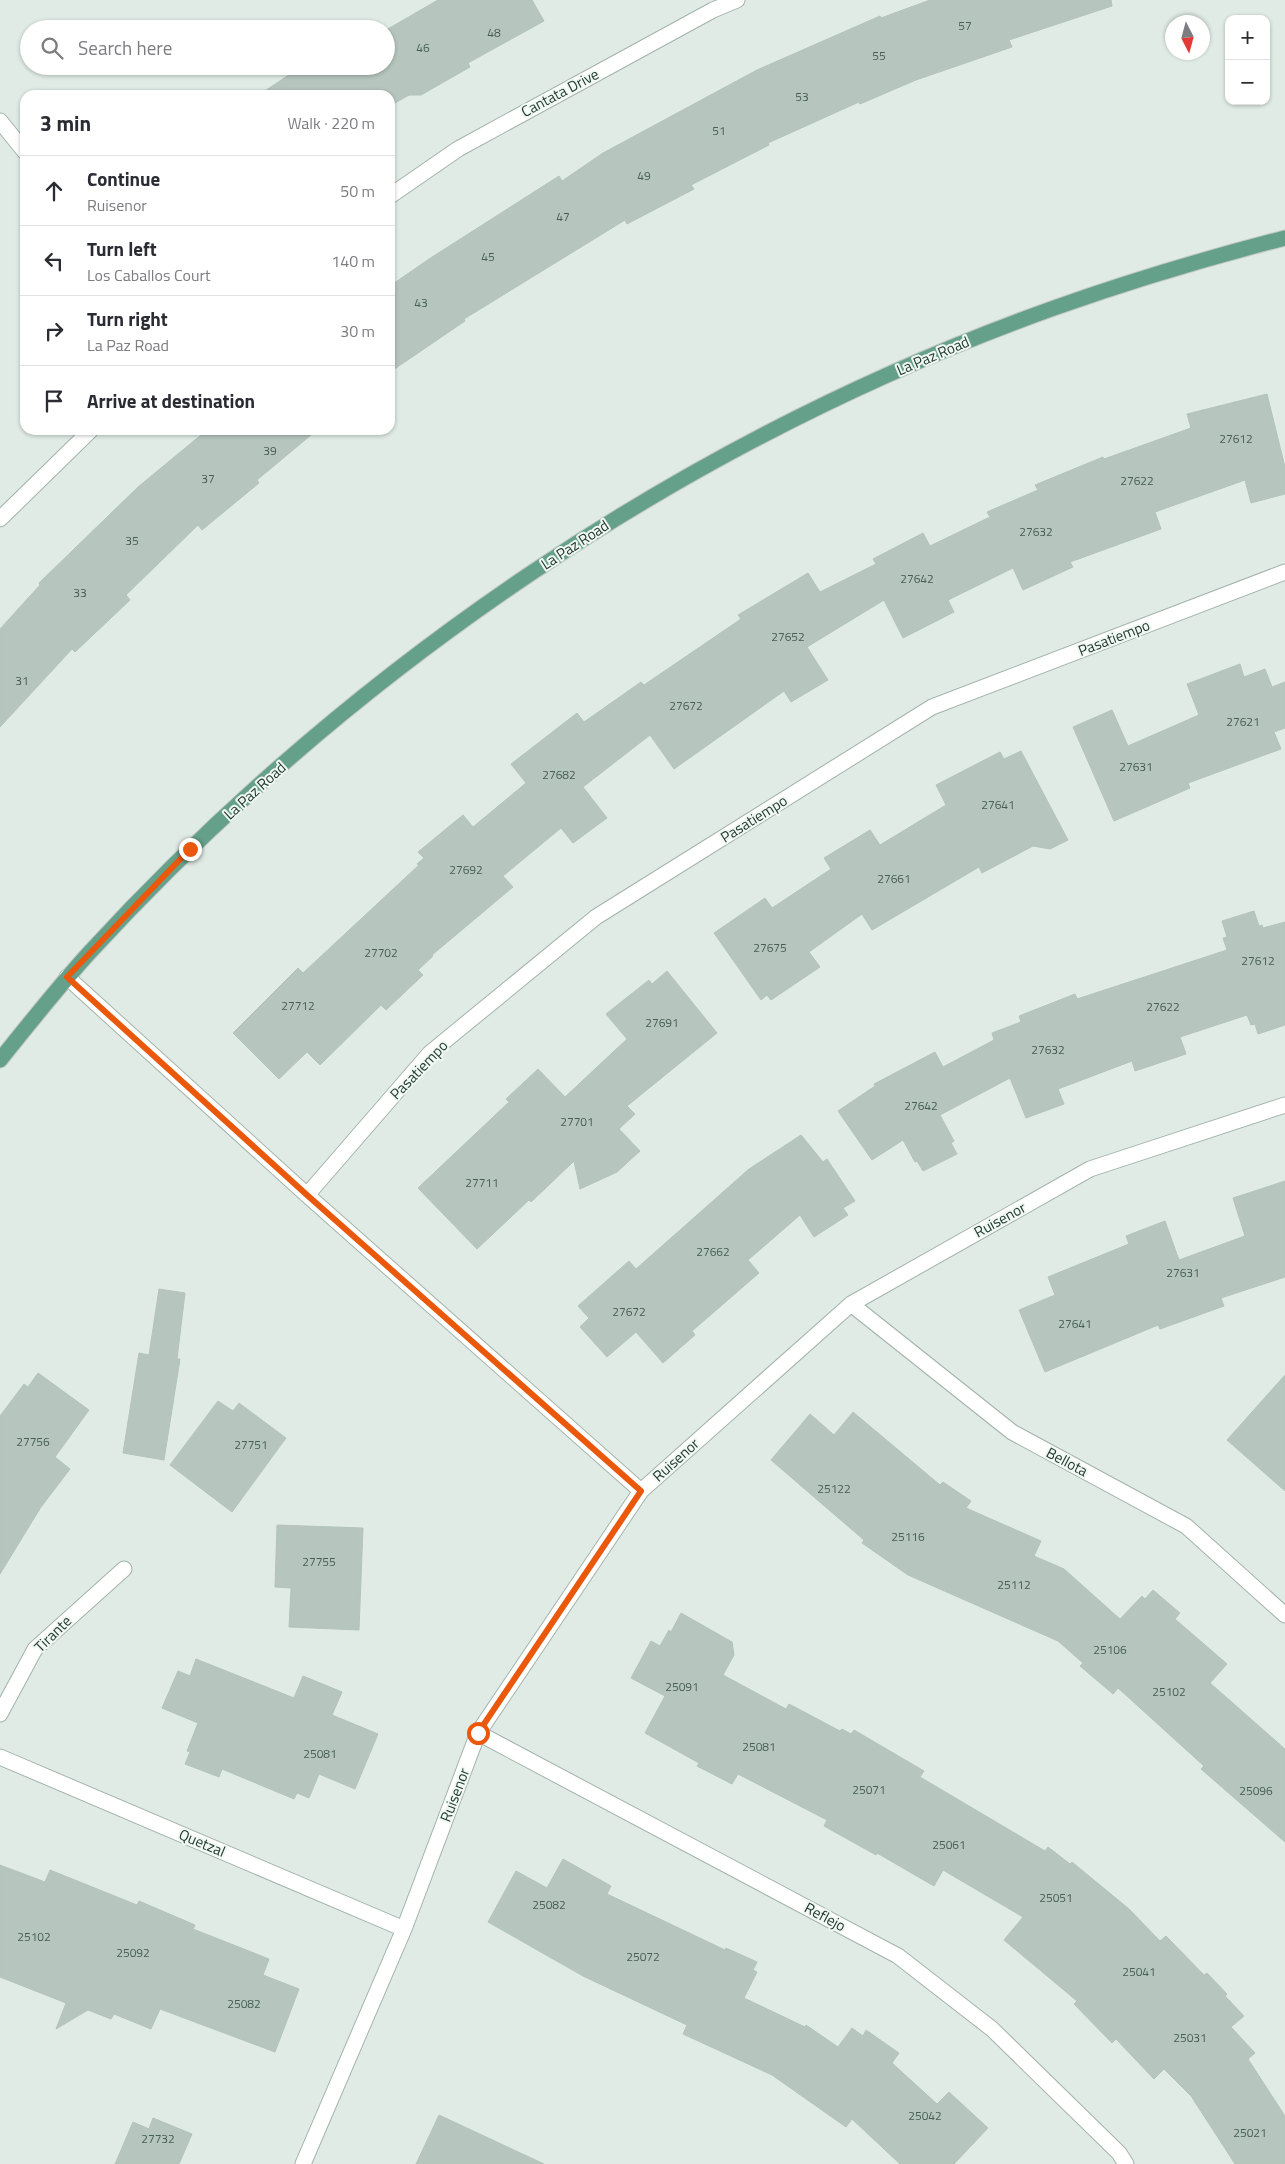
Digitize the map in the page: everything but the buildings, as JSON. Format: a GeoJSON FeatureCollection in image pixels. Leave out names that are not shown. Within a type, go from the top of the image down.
{"type":"FeatureCollection","features":[{"type":"Feature","properties":{"kind":"main road","name":"La Paz Road"},"geometry":{"type":"LineString","coordinates":[[0,1060],[67,977],[190,849],[346,710],[484,606],[616,518],[690,475],[792,421],[878,380],[951,349],[1053,308],[1134,281],[1285,238]]}},
{"type":"Feature","properties":{"kind":"street","name":"Cantata Drive"},"geometry":{"type":"LineString","coordinates":[[395,193],[458,149],[713,10],[737,0]]}},
{"type":"Feature","properties":{"kind":"street"},"geometry":{"type":"LineString","coordinates":[[0,121],[20,146]]}},
{"type":"Feature","properties":{"kind":"street"},"geometry":{"type":"LineString","coordinates":[[0,519],[86,435]]}},
{"type":"Feature","properties":{"kind":"street","name":"Pasatiempo"},"geometry":{"type":"LineString","coordinates":[[307,1195],[430,1053],[596,917],[932,707],[1285,572]]}},
{"type":"Feature","properties":{"kind":"street"},"geometry":{"type":"LineString","coordinates":[[67,977],[307,1195],[641,1491]]}},
{"type":"Feature","properties":{"kind":"street","name":"Ruisenor"},"geometry":{"type":"LineString","coordinates":[[304,2164],[404,1929],[478,1733],[641,1491],[851,1304],[1090,1169],[1285,1105]]}},
{"type":"Feature","properties":{"kind":"street","name":"Bellota"},"geometry":{"type":"LineString","coordinates":[[851,1304],[1012,1432],[1186,1526],[1285,1615]]}},
{"type":"Feature","properties":{"kind":"street","name":"Tirante"},"geometry":{"type":"LineString","coordinates":[[0,1714],[35,1649],[124,1569]]}},
{"type":"Feature","properties":{"kind":"street","name":"Reflejo"},"geometry":{"type":"LineString","coordinates":[[478,1733],[898,1956],[992,2030],[1119,2153],[1126,2164]]}},
{"type":"Feature","properties":{"kind":"street","name":"Quetzal"},"geometry":{"type":"LineString","coordinates":[[0,1757],[404,1929]]}},
{"type":"Feature","properties":{"kind":"route"},"geometry":{"type":"LineString","coordinates":[[190,849],[67,977],[307,1195],[641,1491],[478,1733]]}}]}
